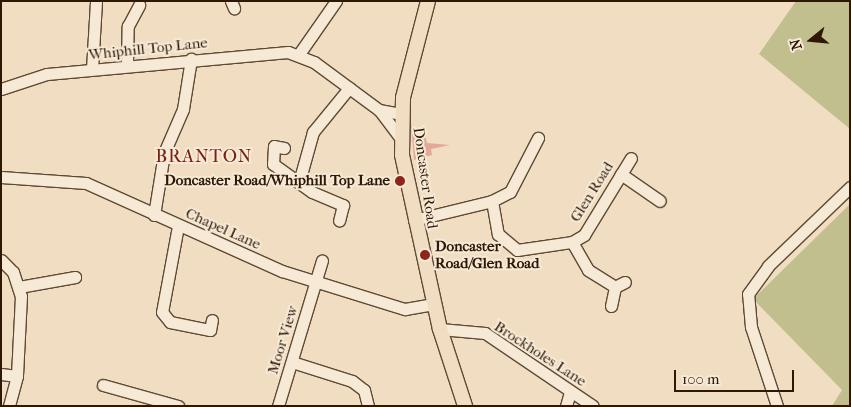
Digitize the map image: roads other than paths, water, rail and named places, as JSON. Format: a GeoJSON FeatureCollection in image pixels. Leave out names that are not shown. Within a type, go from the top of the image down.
{"type":"FeatureCollection","features":[{"type":"Feature","properties":{"kind":"main road","name":"Doncaster Road"},"geometry":{"type":"LineString","coordinates":[[428,1],[401,114],[401,140],[414,220],[440,329],[465,406]]}},
{"type":"Feature","properties":{"kind":"street"},"geometry":{"type":"LineString","coordinates":[[92,69],[96,1]]}},
{"type":"Feature","properties":{"kind":"street"},"geometry":{"type":"LineString","coordinates":[[336,1],[299,54],[380,110],[401,140]]}},
{"type":"Feature","properties":{"kind":"street"},"geometry":{"type":"LineString","coordinates":[[127,65],[128,26],[134,7]]}},
{"type":"Feature","properties":{"kind":"street","name":"Whiphill Top Lane"},"geometry":{"type":"LineString","coordinates":[[1,89],[39,76],[92,69],[191,59],[299,54]]}},
{"type":"Feature","properties":{"kind":"street"},"geometry":{"type":"LineString","coordinates":[[154,215],[164,153],[183,109],[191,59]]}},
{"type":"Feature","properties":{"kind":"street"},"geometry":{"type":"LineString","coordinates":[[299,182],[313,132],[349,88]]}},
{"type":"Feature","properties":{"kind":"street"},"geometry":{"type":"LineString","coordinates":[[380,110],[401,114]]}},
{"type":"Feature","properties":{"kind":"street"},"geometry":{"type":"LineString","coordinates":[[414,220],[492,201],[510,192],[538,138]]}},
{"type":"Feature","properties":{"kind":"street"},"geometry":{"type":"LineString","coordinates":[[274,146],[273,164],[299,182],[346,206],[339,221]]}},
{"type":"Feature","properties":{"kind":"street","name":"Glen Road"},"geometry":{"type":"LineString","coordinates":[[492,201],[498,234],[517,250],[572,242],[584,235],[631,158]]}},
{"type":"Feature","properties":{"kind":"street"},"geometry":{"type":"LineString","coordinates":[[621,174],[660,201]]}},
{"type":"Feature","properties":{"kind":"street","name":"Chapel Lane"},"geometry":{"type":"LineString","coordinates":[[1,177],[86,183],[178,226],[316,282],[405,309],[434,304]]}},
{"type":"Feature","properties":{"kind":"street"},"geometry":{"type":"LineString","coordinates":[[777,406],[751,327],[748,294],[768,266],[850,187]]}},
{"type":"Feature","properties":{"kind":"street"},"geometry":{"type":"LineString","coordinates":[[178,226],[162,312],[170,322],[210,330]]}},
{"type":"Feature","properties":{"kind":"street"},"geometry":{"type":"LineString","coordinates":[[572,242],[588,270],[620,285],[611,306]]}},
{"type":"Feature","properties":{"kind":"street"},"geometry":{"type":"LineString","coordinates":[[1,260],[19,287],[17,376],[9,406]]}},
{"type":"Feature","properties":{"kind":"street","name":"Moor View"},"geometry":{"type":"LineString","coordinates":[[278,406],[322,260]]}},
{"type":"Feature","properties":{"kind":"street"},"geometry":{"type":"LineString","coordinates":[[19,287],[67,273]]}},
{"type":"Feature","properties":{"kind":"street","name":"Brockholes Lane"},"geometry":{"type":"LineString","coordinates":[[440,329],[485,333],[593,406]]}},
{"type":"Feature","properties":{"kind":"street"},"geometry":{"type":"LineString","coordinates":[[292,362],[352,381],[364,390],[368,406]]}},
{"type":"Feature","properties":{"kind":"street"},"geometry":{"type":"LineString","coordinates":[[1,374],[17,376]]}},
{"type":"Feature","properties":{"kind":"street"},"geometry":{"type":"LineString","coordinates":[[108,389],[178,406]]}},
{"type":"Feature","properties":{"kind":"street"},"geometry":{"type":"LineString","coordinates":[[566,406],[570,392]]}},
{"type":"Feature","properties":{"kind":"place","name":"Doncaster Road/Whiphill Top Lane"},"geometry":{"type":"Point","coordinates":[400,181]}},
{"type":"Feature","properties":{"kind":"place","name":"Doncaster Road/Glen Road"},"geometry":{"type":"Point","coordinates":[425,255]}},
{"type":"Feature","properties":{"kind":"district","name":"BRANTON"},"geometry":{"type":"Point","coordinates":[204,157]}}]}
